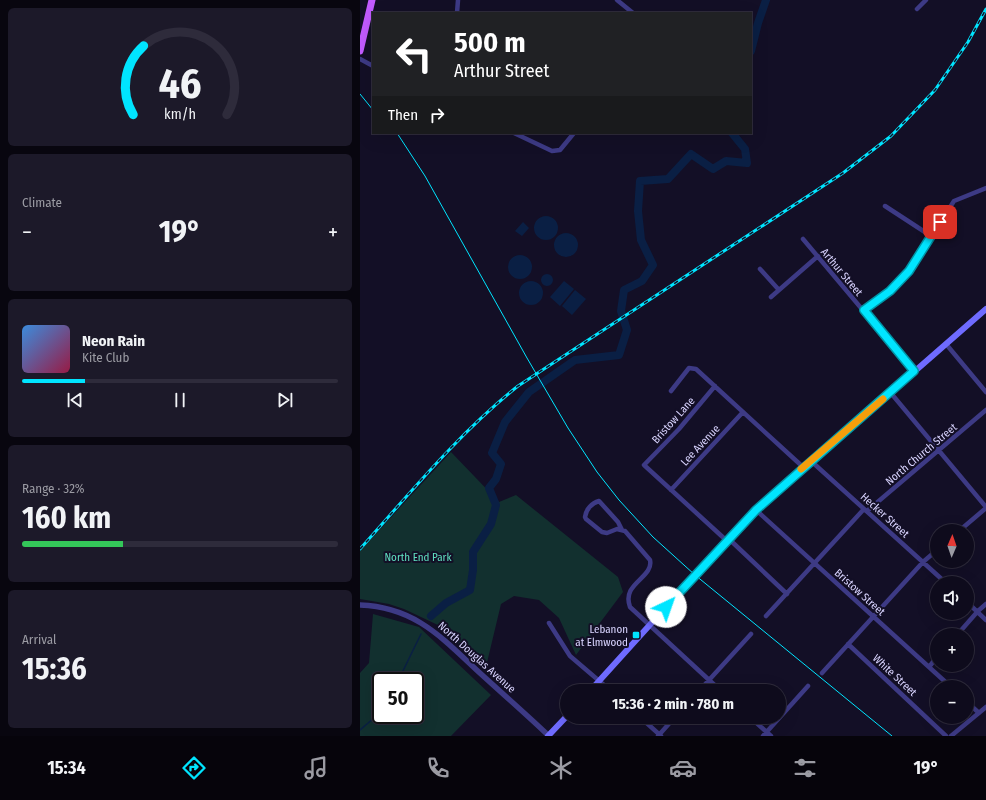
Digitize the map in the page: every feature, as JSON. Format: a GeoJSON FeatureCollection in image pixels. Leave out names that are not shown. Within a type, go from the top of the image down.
{"type":"FeatureCollection","features":[{"type":"Feature","properties":{"kind":"main road"},"geometry":{"type":"LineString","coordinates":[[360,51],[372,0]]}},
{"type":"Feature","properties":{"kind":"main road"},"geometry":{"type":"LineString","coordinates":[[596,684],[756,510],[803,467],[986,309]]}},
{"type":"Feature","properties":{"kind":"main road"},"geometry":{"type":"LineString","coordinates":[[549,736],[560,724]]}},
{"type":"Feature","properties":{"kind":"street"},"geometry":{"type":"LineString","coordinates":[[457,12],[458,0]]}},
{"type":"Feature","properties":{"kind":"street"},"geometry":{"type":"LineString","coordinates":[[617,0],[632,12]]}},
{"type":"Feature","properties":{"kind":"street"},"geometry":{"type":"LineString","coordinates":[[916,9],[926,0]]}},
{"type":"Feature","properties":{"kind":"street"},"geometry":{"type":"LineString","coordinates":[[360,59],[372,65]]}},
{"type":"Feature","properties":{"kind":"street"},"geometry":{"type":"LineString","coordinates":[[516,134],[552,151],[560,150],[573,134]]}},
{"type":"Feature","properties":{"kind":"street"},"geometry":{"type":"LineString","coordinates":[[864,310],[890,291],[909,271],[954,201],[986,188]]}},
{"type":"Feature","properties":{"kind":"street"},"geometry":{"type":"LineString","coordinates":[[885,206],[931,236]]}},
{"type":"Feature","properties":{"kind":"street","name":"Arthur Street"},"geometry":{"type":"LineString","coordinates":[[803,239],[914,371]]}},
{"type":"Feature","properties":{"kind":"street"},"geometry":{"type":"LineString","coordinates":[[771,297],[818,256]]}},
{"type":"Feature","properties":{"kind":"street"},"geometry":{"type":"LineString","coordinates":[[760,269],[779,290]]}},
{"type":"Feature","properties":{"kind":"street"},"geometry":{"type":"LineString","coordinates":[[946,344],[986,392]]}},
{"type":"Feature","properties":{"kind":"street"},"geometry":{"type":"LineString","coordinates":[[671,390],[689,368],[696,369],[803,467]]}},
{"type":"Feature","properties":{"kind":"street","name":"Bristow Lane"},"geometry":{"type":"LineString","coordinates":[[671,490],[644,465],[679,429],[715,386]]}},
{"type":"Feature","properties":{"kind":"street"},"geometry":{"type":"LineString","coordinates":[[890,392],[986,508],[967,524]]}},
{"type":"Feature","properties":{"kind":"street","name":"North Church Street"},"geometry":{"type":"LineString","coordinates":[[766,616],[866,510],[939,451],[986,410]]}},
{"type":"Feature","properties":{"kind":"street","name":"Lee Avenue"},"geometry":{"type":"LineString","coordinates":[[671,490],[743,412]]}},
{"type":"Feature","properties":{"kind":"street","name":"Hecker Street"},"geometry":{"type":"LineString","coordinates":[[811,461],[938,576]]}},
{"type":"Feature","properties":{"kind":"street"},"geometry":{"type":"LineString","coordinates":[[671,490],[787,594]]}},
{"type":"Feature","properties":{"kind":"street"},"geometry":{"type":"LineString","coordinates":[[622,530],[617,529],[604,533],[599,531],[586,519],[585,517],[587,510],[597,502],[601,502],[618,522],[622,530],[650,560],[651,564],[648,569],[630,590],[628,595],[630,607],[712,684]]}},
{"type":"Feature","properties":{"kind":"street","name":"Bristow Street"},"geometry":{"type":"LineString","coordinates":[[756,510],[943,680]]}},
{"type":"Feature","properties":{"kind":"street"},"geometry":{"type":"LineString","coordinates":[[822,673],[930,556]]}},
{"type":"Feature","properties":{"kind":"street","name":"North Douglas Avenue"},"geometry":{"type":"LineString","coordinates":[[360,604],[390,608],[399,611],[429,628],[549,736]]}},
{"type":"Feature","properties":{"kind":"street"},"geometry":{"type":"LineString","coordinates":[[963,628],[986,604]]}},
{"type":"Feature","properties":{"kind":"street"},"geometry":{"type":"LineString","coordinates":[[974,608],[986,620]]}},
{"type":"Feature","properties":{"kind":"street"},"geometry":{"type":"LineString","coordinates":[[550,623],[570,656],[603,684]]}},
{"type":"Feature","properties":{"kind":"street"},"geometry":{"type":"LineString","coordinates":[[705,684],[751,634]]}},
{"type":"Feature","properties":{"kind":"street","name":"White Street"},"geometry":{"type":"LineString","coordinates":[[848,644],[946,736]]}},
{"type":"Feature","properties":{"kind":"street"},"geometry":{"type":"LineString","coordinates":[[765,734],[808,686]]}},
{"type":"Feature","properties":{"kind":"street"},"geometry":{"type":"LineString","coordinates":[[951,736],[986,707]]}},
{"type":"Feature","properties":{"kind":"street"},"geometry":{"type":"LineString","coordinates":[[974,708],[979,712]]}},
{"type":"Feature","properties":{"kind":"street"},"geometry":{"type":"LineString","coordinates":[[647,724],[659,736],[669,724]]}},
{"type":"Feature","properties":{"kind":"street"},"geometry":{"type":"LineString","coordinates":[[756,724],[765,734],[771,736]]}},
{"type":"Feature","properties":{"kind":"green space","name":"North End Park"},"geometry":{"type":"Polygon","coordinates":[[[451,452],[499,502],[516,495],[618,577],[623,592],[576,655],[559,618],[539,600],[514,596],[501,604],[485,671],[440,626],[404,609],[389,604],[360,599],[360,551],[451,452]]]}},
{"type":"Feature","properties":{"kind":"green space"},"geometry":{"type":"Polygon","coordinates":[[[373,614],[419,627],[491,695],[451,736],[360,736],[360,673],[369,663],[373,614]]]}},
{"type":"Feature","properties":{"kind":"water"},"geometry":{"type":"Polygon","coordinates":[[[546,216],[555,219],[558,228],[555,237],[546,240],[537,237],[534,228],[537,219],[546,216]]]}},
{"type":"Feature","properties":{"kind":"water"},"geometry":{"type":"Polygon","coordinates":[[[523,222],[529,228],[522,236],[515,231],[523,222]]]}},
{"type":"Feature","properties":{"kind":"water"},"geometry":{"type":"Polygon","coordinates":[[[566,233],[575,236],[578,245],[575,254],[566,257],[557,254],[554,245],[557,236],[566,233]]]}},
{"type":"Feature","properties":{"kind":"water"},"geometry":{"type":"Polygon","coordinates":[[[520,255],[529,258],[532,267],[529,276],[520,279],[511,276],[508,267],[511,258],[520,255]]]}},
{"type":"Feature","properties":{"kind":"water"},"geometry":{"type":"Polygon","coordinates":[[[545,274],[549,274],[553,280],[549,286],[545,286],[541,282],[541,278],[545,274]]]}},
{"type":"Feature","properties":{"kind":"water"},"geometry":{"type":"Polygon","coordinates":[[[531,281],[540,284],[543,293],[540,302],[531,305],[522,302],[519,293],[522,284],[531,281]]]}},
{"type":"Feature","properties":{"kind":"water"},"geometry":{"type":"Polygon","coordinates":[[[564,281],[574,289],[560,306],[550,297],[564,281]]]}},
{"type":"Feature","properties":{"kind":"water"},"geometry":{"type":"Polygon","coordinates":[[[575,290],[586,299],[572,315],[562,306],[575,290]]]}},
{"type":"Feature","properties":{"kind":"waterway"},"geometry":{"type":"LineString","coordinates":[[752,47],[766,0]]}},
{"type":"Feature","properties":{"kind":"waterway"},"geometry":{"type":"LineString","coordinates":[[431,616],[446,603],[470,590],[473,570],[473,552],[491,524],[496,505],[489,488],[496,479],[501,464],[492,453],[505,422],[529,392],[575,360],[619,355],[627,330],[621,311],[624,290],[642,281],[653,265],[641,240],[638,211],[640,181],[668,179],[691,154],[713,169],[726,161],[747,163],[745,149],[733,134]]}},
{"type":"Feature","properties":{"kind":"waterway"},"geometry":{"type":"LineString","coordinates":[[402,672],[421,634]]}},
{"type":"Feature","properties":{"kind":"waterway"},"geometry":{"type":"LineString","coordinates":[[360,730],[372,720]]}},
{"type":"Feature","properties":{"kind":"tram line"},"geometry":{"type":"LineString","coordinates":[[360,94],[372,109]]}},
{"type":"Feature","properties":{"kind":"tram line"},"geometry":{"type":"LineString","coordinates":[[398,134],[425,176],[568,428],[597,472],[619,500],[653,537],[695,575],[892,736]]}},
{"type":"Feature","properties":{"kind":"railway"},"geometry":{"type":"LineString","coordinates":[[360,549],[455,443],[475,423],[518,386],[843,173],[891,136],[935,90],[968,42],[986,9]]}},
{"type":"Feature","properties":{"kind":"slow traffic"},"geometry":{"type":"LineString","coordinates":[[801,469],[883,399]]}},
{"type":"Feature","properties":{"kind":"place","name":"Lebanon at Elmwood"},"geometry":{"type":"Point","coordinates":[636,635]}},
{"type":"Feature","properties":{"kind":"route"},"geometry":{"type":"LineString","coordinates":[[666,607],[756,510],[914,371],[864,310],[890,291],[909,271],[940,222]]}}]}
